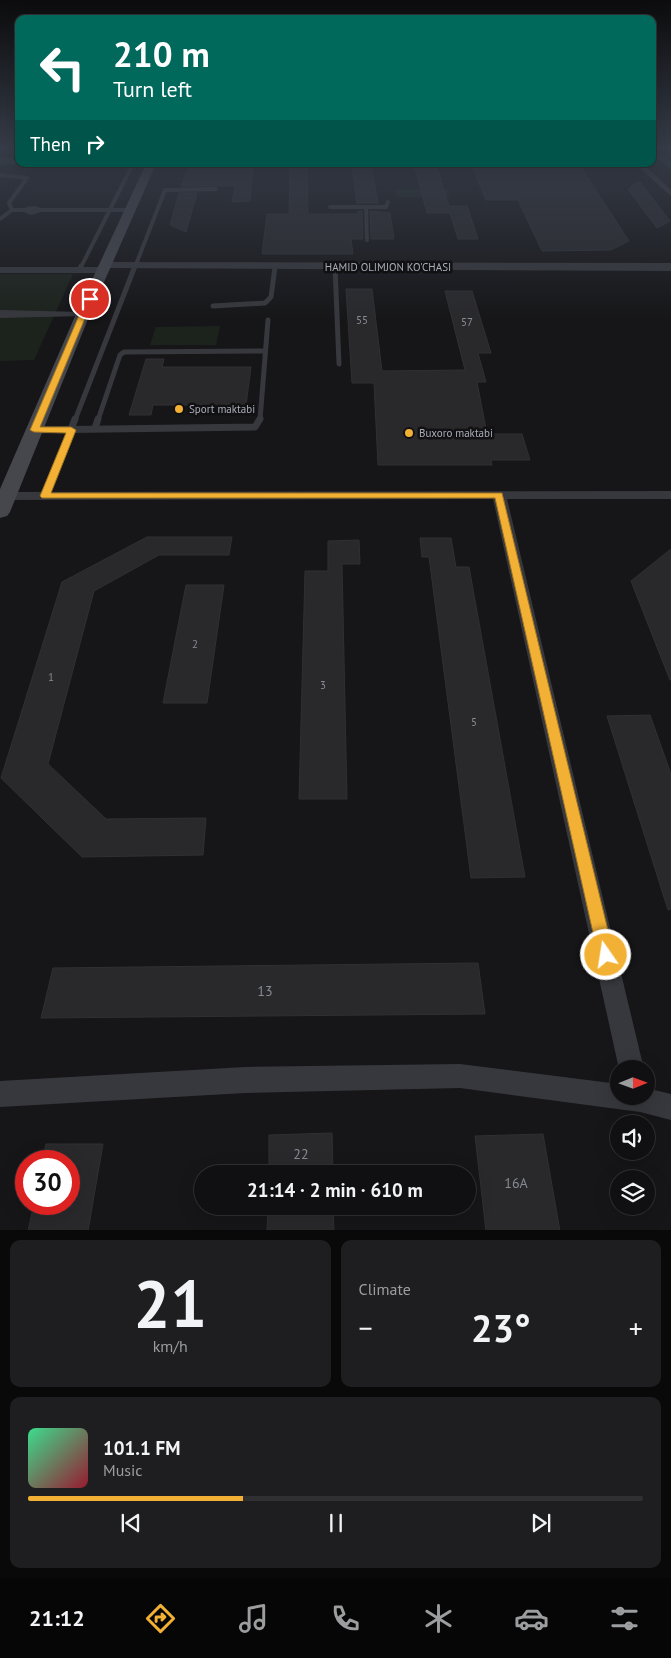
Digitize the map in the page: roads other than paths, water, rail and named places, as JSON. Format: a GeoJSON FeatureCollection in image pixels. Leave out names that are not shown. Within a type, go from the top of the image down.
{"type":"FeatureCollection","features":[{"type":"Feature","properties":{"kind":"main road"},"geometry":{"type":"LineString","coordinates":[[2,502],[83,314],[133,206]]}},
{"type":"Feature","properties":{"kind":"street","name":"HAMID OLIMJON KO'CHASI"},"geometry":{"type":"LineString","coordinates":[[104,268],[134,266],[671,267]]}},
{"type":"Feature","properties":{"kind":"street"},"geometry":{"type":"LineString","coordinates":[[0,270],[79,270],[104,268]]}},
{"type":"Feature","properties":{"kind":"street"},"geometry":{"type":"LineString","coordinates":[[0,312],[33,312],[40,314]]}},
{"type":"Feature","properties":{"kind":"street"},"geometry":{"type":"LineString","coordinates":[[0,316],[83,314]]}},
{"type":"Feature","properties":{"kind":"street"},"geometry":{"type":"LineString","coordinates":[[2,502],[45,496],[671,495]]}},
{"type":"Feature","properties":{"kind":"street"},"geometry":{"type":"LineString","coordinates":[[499,496],[630,1060]]}},
{"type":"Feature","properties":{"kind":"street"},"geometry":{"type":"LineString","coordinates":[[0,1094],[244,1080],[460,1076],[610,1094]]}},
{"type":"Feature","properties":{"kind":"street"},"geometry":{"type":"LineString","coordinates":[[655,1102],[671,1107]]}},
{"type":"Feature","properties":{"kind":"lane"},"geometry":{"type":"LineString","coordinates":[[79,270],[113,206]]}},
{"type":"Feature","properties":{"kind":"lane"},"geometry":{"type":"LineString","coordinates":[[45,496],[158,206]]}},
{"type":"Feature","properties":{"kind":"lane"},"geometry":{"type":"LineString","coordinates":[[330,207],[379,206]]}},
{"type":"Feature","properties":{"kind":"lane"},"geometry":{"type":"LineString","coordinates":[[366,207],[367,240]]}},
{"type":"Feature","properties":{"kind":"lane"},"geometry":{"type":"LineString","coordinates":[[0,219],[12,210],[34,208],[40,210],[131,210]]}},
{"type":"Feature","properties":{"kind":"lane"},"geometry":{"type":"LineString","coordinates":[[213,306],[265,304],[271,297],[275,267]]}},
{"type":"Feature","properties":{"kind":"lane"},"geometry":{"type":"LineString","coordinates":[[335,267],[339,364]]}},
{"type":"Feature","properties":{"kind":"lane"},"geometry":{"type":"LineString","coordinates":[[34,430],[255,427],[260,420],[268,320]]}},
{"type":"Feature","properties":{"kind":"lane"},"geometry":{"type":"LineString","coordinates":[[95,428],[120,355],[124,352],[265,351]]}},
{"type":"Feature","properties":{"kind":"place","name":"Sport maktabi"},"geometry":{"type":"Point","coordinates":[179,409]}},
{"type":"Feature","properties":{"kind":"place","name":"Buxoro maktabi"},"geometry":{"type":"Point","coordinates":[409,433]}}]}
